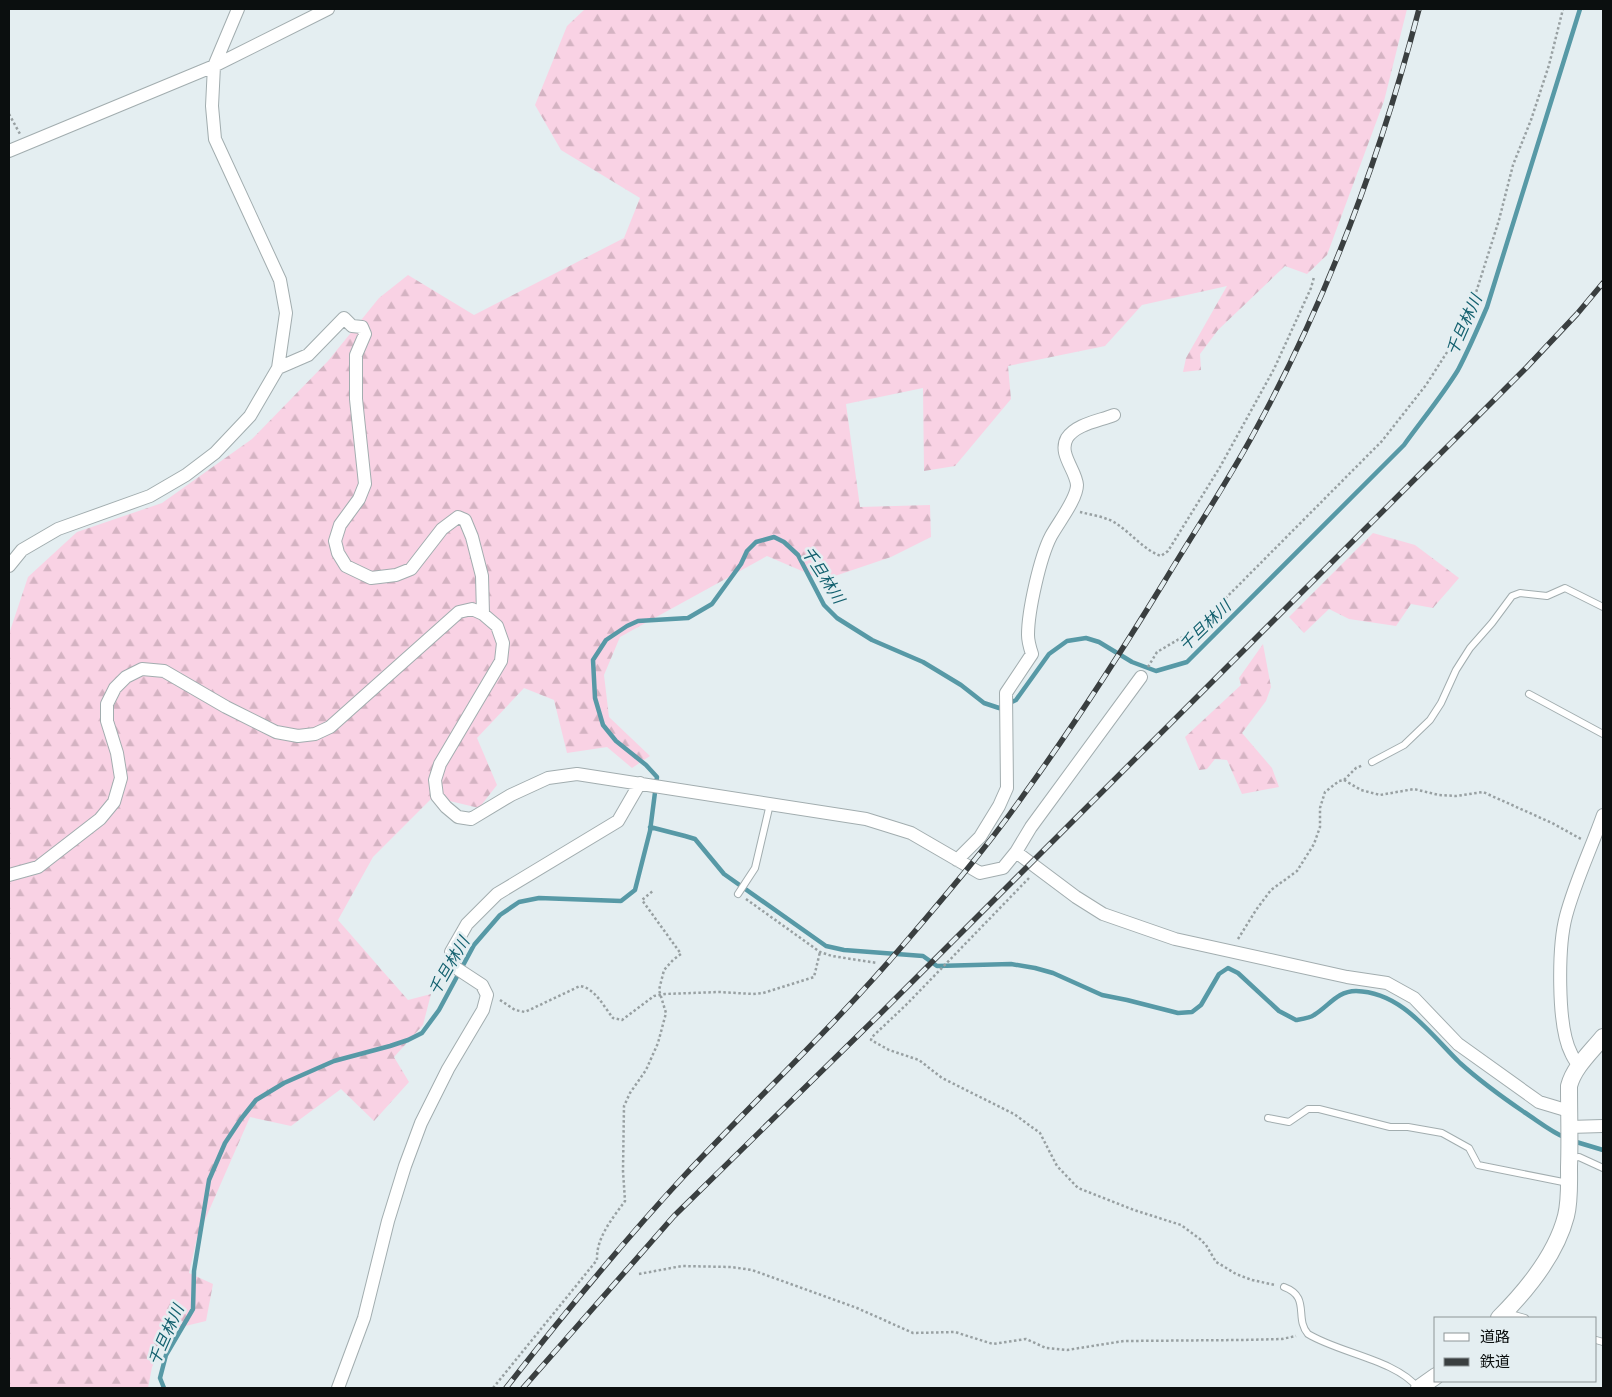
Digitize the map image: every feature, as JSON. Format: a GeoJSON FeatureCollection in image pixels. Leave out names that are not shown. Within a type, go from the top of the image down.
{"type":"FeatureCollection","features":[{"type":"Feature","properties":{"kind":"street"},"geometry":{"type":"LineString","coordinates":[[9,566],[22,550],[58,528],[150,496],[186,475],[215,453],[250,416],[278,368],[286,313],[280,280],[214,139],[212,106],[214,66],[238,9]]}},
{"type":"Feature","properties":{"kind":"street"},"geometry":{"type":"LineString","coordinates":[[9,151],[214,66],[328,9]]}},
{"type":"Feature","properties":{"kind":"street"},"geometry":{"type":"LineString","coordinates":[[278,368],[308,355],[344,318],[352,326],[362,327],[365,334],[356,355],[356,399],[365,484],[359,500],[340,524],[335,541],[338,553],[346,566],[371,578],[396,575],[411,569],[442,529],[458,516],[465,520],[476,552],[482,576],[483,614]]}},
{"type":"Feature","properties":{"kind":"street"},"geometry":{"type":"LineString","coordinates":[[957,860],[980,837],[1000,806],[1007,788],[1006,694],[1032,654],[1028,638],[1028,624],[1041,562],[1051,537],[1074,495],[1077,484],[1066,456],[1066,440],[1073,430],[1114,415]]}},
{"type":"Feature","properties":{"kind":"street"},"geometry":{"type":"LineString","coordinates":[[9,875],[38,867],[100,819],[114,802],[121,778],[117,753],[107,721],[107,704],[115,688],[126,676],[142,669],[164,671],[226,707],[276,732],[298,736],[315,734],[330,727],[459,612],[472,609],[483,614],[497,626],[503,643],[501,661],[440,764],[435,780],[437,796],[446,807],[458,816],[471,819],[511,795],[548,778],[576,774],[866,818],[911,833],[980,873],[1003,868],[1141,677]]}},
{"type":"Feature","properties":{"kind":"street"},"geometry":{"type":"LineString","coordinates":[[338,1388],[364,1318],[388,1221],[421,1123],[448,1069],[483,1010],[487,995],[482,985],[453,966],[451,952],[467,924],[497,894],[618,821],[643,784]]}},
{"type":"Feature","properties":{"kind":"street"},"geometry":{"type":"LineString","coordinates":[[1579,1066],[1570,1053],[1564,1032],[1561,1008],[1561,956],[1565,918],[1603,815]]}},
{"type":"Feature","properties":{"kind":"street"},"geometry":{"type":"LineString","coordinates":[[1016,852],[1076,897],[1103,914],[1175,939],[1387,983],[1414,998],[1458,1044],[1569,1122],[1603,1126]]}},
{"type":"Feature","properties":{"kind":"street"},"geometry":{"type":"LineString","coordinates":[[1502,1315],[1526,1288],[1555,1244],[1566,1216],[1569,1184],[1569,1086],[1571,1078],[1579,1066],[1603,1037]]}},
{"type":"Feature","properties":{"kind":"street"},"geometry":{"type":"LineString","coordinates":[[1419,1388],[1434,1377]]}},
{"type":"Feature","properties":{"kind":"lane"},"geometry":{"type":"LineString","coordinates":[[1372,762],[1404,746],[1430,720],[1441,704],[1456,670],[1470,648],[1512,596],[1520,593],[1547,596],[1565,588],[1603,607]]}},
{"type":"Feature","properties":{"kind":"lane"},"geometry":{"type":"LineString","coordinates":[[1530,694],[1603,734]]}},
{"type":"Feature","properties":{"kind":"lane"},"geometry":{"type":"LineString","coordinates":[[738,894],[755,868],[770,804]]}},
{"type":"Feature","properties":{"kind":"lane"},"geometry":{"type":"LineString","coordinates":[[1268,1118],[1289,1122],[1308,1109],[1319,1109],[1390,1127],[1408,1127],[1442,1133],[1469,1148],[1478,1165],[1569,1184]]}},
{"type":"Feature","properties":{"kind":"lane"},"geometry":{"type":"LineString","coordinates":[[1569,1154],[1603,1168]]}},
{"type":"Feature","properties":{"kind":"lane"},"geometry":{"type":"LineString","coordinates":[[1284,1287],[1293,1291],[1298,1298],[1302,1309],[1302,1324],[1308,1334],[1389,1367],[1405,1376],[1419,1388]]}},
{"type":"Feature","properties":{"kind":"lane"},"geometry":{"type":"LineString","coordinates":[[1502,1315],[1517,1317]]}},
{"type":"Feature","properties":{"kind":"path"},"geometry":{"type":"LineString","coordinates":[[1141,677],[1158,652],[1193,631],[1382,441],[1426,385],[1467,321],[1499,220],[1512,165],[1531,120],[1549,65],[1563,9]]}},
{"type":"Feature","properties":{"kind":"path"},"geometry":{"type":"LineString","coordinates":[[9,114],[26,144]]}},
{"type":"Feature","properties":{"kind":"path"},"geometry":{"type":"LineString","coordinates":[[1066,510],[1096,515],[1116,523],[1153,553],[1161,556],[1168,551],[1220,467],[1274,369],[1311,288],[1314,277]]}},
{"type":"Feature","properties":{"kind":"path"},"geometry":{"type":"LineString","coordinates":[[1233,952],[1240,935],[1266,897],[1281,882],[1297,871],[1314,844],[1320,827],[1319,815],[1325,792],[1339,781],[1344,780],[1356,768],[1372,762]]}},
{"type":"Feature","properties":{"kind":"path"},"geometry":{"type":"LineString","coordinates":[[1344,780],[1361,790],[1380,795],[1414,789],[1438,795],[1456,796],[1483,792],[1552,823],[1592,845]]}},
{"type":"Feature","properties":{"kind":"path"},"geometry":{"type":"LineString","coordinates":[[1044,872],[1029,878],[871,1040],[889,1050],[919,1060],[942,1078],[1014,1114],[1040,1133],[1057,1166],[1078,1188],[1134,1210],[1181,1225],[1200,1238],[1216,1262],[1236,1274],[1252,1280],[1284,1287]]}},
{"type":"Feature","properties":{"kind":"path"},"geometry":{"type":"LineString","coordinates":[[493,1388],[597,1260],[596,1250],[608,1225],[625,1201],[623,1171],[624,1106],[630,1093],[646,1070],[658,1043],[666,1013],[659,990],[664,970],[681,954],[642,900],[654,890]]}},
{"type":"Feature","properties":{"kind":"path"},"geometry":{"type":"LineString","coordinates":[[738,894],[820,952],[832,956],[877,963]]}},
{"type":"Feature","properties":{"kind":"path"},"geometry":{"type":"LineString","coordinates":[[487,995],[493,994],[515,1010],[524,1012],[580,986],[586,987],[593,992],[613,1018],[622,1020],[654,996],[719,992],[763,993],[814,977],[820,952]]}},
{"type":"Feature","properties":{"kind":"path"},"geometry":{"type":"LineString","coordinates":[[639,1274],[682,1266],[731,1267],[752,1270],[857,1308],[913,1333],[955,1332],[992,1344],[1026,1339],[1046,1348],[1067,1350],[1124,1341],[1282,1339],[1308,1334]]}},
{"type":"Feature","properties":{"kind":"green space"},"geometry":{"type":"Polygon","coordinates":[[[585,9],[1407,9],[1384,101],[1327,255],[1307,274],[1285,266],[1218,330],[1200,354],[1201,370],[1183,372],[1186,358],[1227,286],[1142,305],[1105,346],[1008,366],[1011,399],[955,466],[924,471],[923,388],[846,404],[860,507],[930,505],[931,537],[891,557],[823,580],[767,556],[620,637],[604,675],[609,717],[650,756],[632,768],[607,747],[567,753],[554,700],[524,688],[477,738],[497,785],[479,808],[433,797],[373,857],[338,920],[408,1000],[431,994],[423,1025],[394,1057],[409,1082],[374,1121],[341,1089],[291,1126],[250,1117],[197,1238],[189,1273],[213,1284],[206,1321],[173,1329],[152,1367],[148,1388],[9,1388],[9,634],[28,577],[77,532],[162,503],[252,439],[328,361],[379,298],[408,275],[474,315],[624,238],[640,198],[561,150],[535,105],[567,26],[585,9]]]}},
{"type":"Feature","properties":{"kind":"green space"},"geometry":{"type":"Polygon","coordinates":[[[1373,533],[1415,545],[1459,578],[1433,608],[1411,604],[1396,626],[1349,619],[1329,609],[1304,633],[1289,617],[1373,533]]]}},
{"type":"Feature","properties":{"kind":"green space"},"geometry":{"type":"Polygon","coordinates":[[[1263,644],[1271,687],[1266,701],[1242,733],[1272,768],[1279,787],[1242,794],[1227,760],[1215,759],[1207,769],[1199,770],[1185,737],[1241,685],[1239,678],[1263,644]]]}},
{"type":"Feature","properties":{"kind":"waterway","name":"千旦林川"},"geometry":{"type":"LineString","coordinates":[[164,1388],[160,1378],[166,1355],[193,1309],[194,1271],[209,1180],[225,1143],[256,1100],[284,1083],[334,1061],[390,1046],[422,1033],[439,1010],[474,945],[500,915],[519,902],[539,898],[621,901],[635,890],[650,831],[657,777],[646,765],[616,741],[603,725],[595,698],[593,660],[606,640],[638,621],[688,618],[712,604],[741,564],[747,551],[756,542],[774,537],[784,542],[798,555],[824,605],[837,618],[872,640],[923,662],[961,685],[984,703],[999,708],[1016,700],[1049,654],[1067,641],[1086,638],[1099,642],[1132,662],[1156,671],[1187,662],[1404,445],[1439,399],[1458,370],[1487,307],[1580,9]]}},
{"type":"Feature","properties":{"kind":"waterway"},"geometry":{"type":"LineString","coordinates":[[650,827],[695,839],[724,874],[826,946],[844,950],[923,956],[937,966],[1011,964],[1035,968],[1053,973],[1102,995],[1178,1013],[1192,1012],[1201,1005],[1219,974],[1228,968],[1238,973],[1279,1011],[1296,1020],[1312,1016],[1344,993],[1356,991],[1372,993],[1387,999],[1414,1016],[1460,1063],[1483,1082],[1555,1133],[1566,1138]]}},
{"type":"Feature","properties":{"kind":"waterway"},"geometry":{"type":"LineString","coordinates":[[1573,1141],[1603,1150]]}},
{"type":"Feature","properties":{"kind":"railway"},"geometry":{"type":"LineString","coordinates":[[506,1388],[593,1280],[661,1202],[878,974],[935,907],[1011,813],[1096,689],[1233,470],[1281,381],[1306,329],[1329,278],[1370,172],[1388,118],[1419,9]]}},
{"type":"Feature","properties":{"kind":"railway"},"geometry":{"type":"LineString","coordinates":[[523,1388],[674,1216],[881,1013],[1527,367],[1577,314],[1603,283]]}}]}
